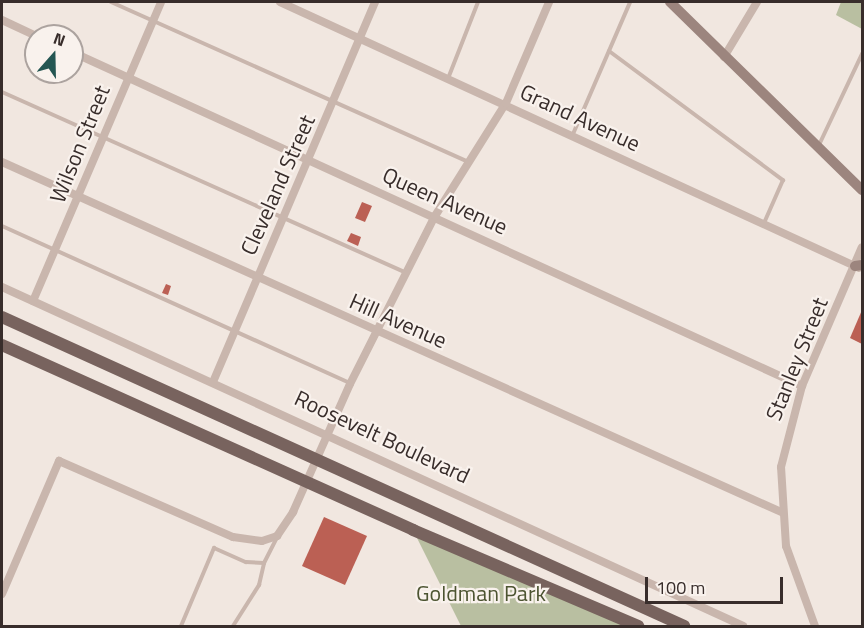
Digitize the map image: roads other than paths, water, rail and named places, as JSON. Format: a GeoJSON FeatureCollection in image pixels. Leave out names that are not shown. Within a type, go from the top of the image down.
{"type":"FeatureCollection","features":[{"type":"Feature","properties":{"kind":"main road"},"geometry":{"type":"LineString","coordinates":[[2,317],[684,627]]}},
{"type":"Feature","properties":{"kind":"main road"},"geometry":{"type":"LineString","coordinates":[[2,345],[638,627]]}},
{"type":"Feature","properties":{"kind":"street","name":"Wilson Street"},"geometry":{"type":"LineString","coordinates":[[33,301],[80,197],[127,76],[161,2]]}},
{"type":"Feature","properties":{"kind":"street","name":"Grand Avenue"},"geometry":{"type":"LineString","coordinates":[[280,2],[360,39],[449,76],[860,267]]}},
{"type":"Feature","properties":{"kind":"street","name":"Cleveland Street"},"geometry":{"type":"LineString","coordinates":[[213,382],[307,159],[335,101],[375,2]]}},
{"type":"Feature","properties":{"kind":"street"},"geometry":{"type":"LineString","coordinates":[[2,594],[59,461],[233,537],[262,541],[278,536],[307,481],[350,384],[435,216],[506,103],[549,2]]}},
{"type":"Feature","properties":{"kind":"street"},"geometry":{"type":"LineString","coordinates":[[670,2],[817,149],[862,190]]}},
{"type":"Feature","properties":{"kind":"street"},"geometry":{"type":"LineString","coordinates":[[724,57],[757,2]]}},
{"type":"Feature","properties":{"kind":"street"},"geometry":{"type":"LineString","coordinates":[[2,20],[24,30]]}},
{"type":"Feature","properties":{"kind":"street","name":"Queen Avenue"},"geometry":{"type":"LineString","coordinates":[[84,57],[802,386]]}},
{"type":"Feature","properties":{"kind":"street","name":"Hill Avenue"},"geometry":{"type":"LineString","coordinates":[[2,162],[781,512]]}},
{"type":"Feature","properties":{"kind":"street","name":"Stanley Street"},"geometry":{"type":"LineString","coordinates":[[816,627],[792,569],[781,512],[780,467],[802,386],[860,267],[862,247]]}},
{"type":"Feature","properties":{"kind":"street","name":"Roosevelt Boulevard"},"geometry":{"type":"LineString","coordinates":[[2,287],[743,627]]}},
{"type":"Feature","properties":{"kind":"lane"},"geometry":{"type":"LineString","coordinates":[[111,2],[470,163]]}},
{"type":"Feature","properties":{"kind":"lane"},"geometry":{"type":"LineString","coordinates":[[449,76],[478,2]]}},
{"type":"Feature","properties":{"kind":"lane"},"geometry":{"type":"LineString","coordinates":[[573,134],[630,2]]}},
{"type":"Feature","properties":{"kind":"lane"},"geometry":{"type":"LineString","coordinates":[[609,51],[783,180],[764,224]]}},
{"type":"Feature","properties":{"kind":"lane"},"geometry":{"type":"LineString","coordinates":[[817,149],[862,54]]}},
{"type":"Feature","properties":{"kind":"lane"},"geometry":{"type":"LineString","coordinates":[[2,92],[406,273]]}},
{"type":"Feature","properties":{"kind":"lane"},"geometry":{"type":"LineString","coordinates":[[2,226],[350,384]]}},
{"type":"Feature","properties":{"kind":"lane"},"geometry":{"type":"LineString","coordinates":[[233,627],[259,585],[264,563],[278,536]]}},
{"type":"Feature","properties":{"kind":"lane"},"geometry":{"type":"LineString","coordinates":[[180,627],[214,548],[246,562],[264,563]]}},
{"type":"Feature","properties":{"kind":"park label","name":"Goldman Park"},"geometry":{"type":"Point","coordinates":[481,594]}}]}
